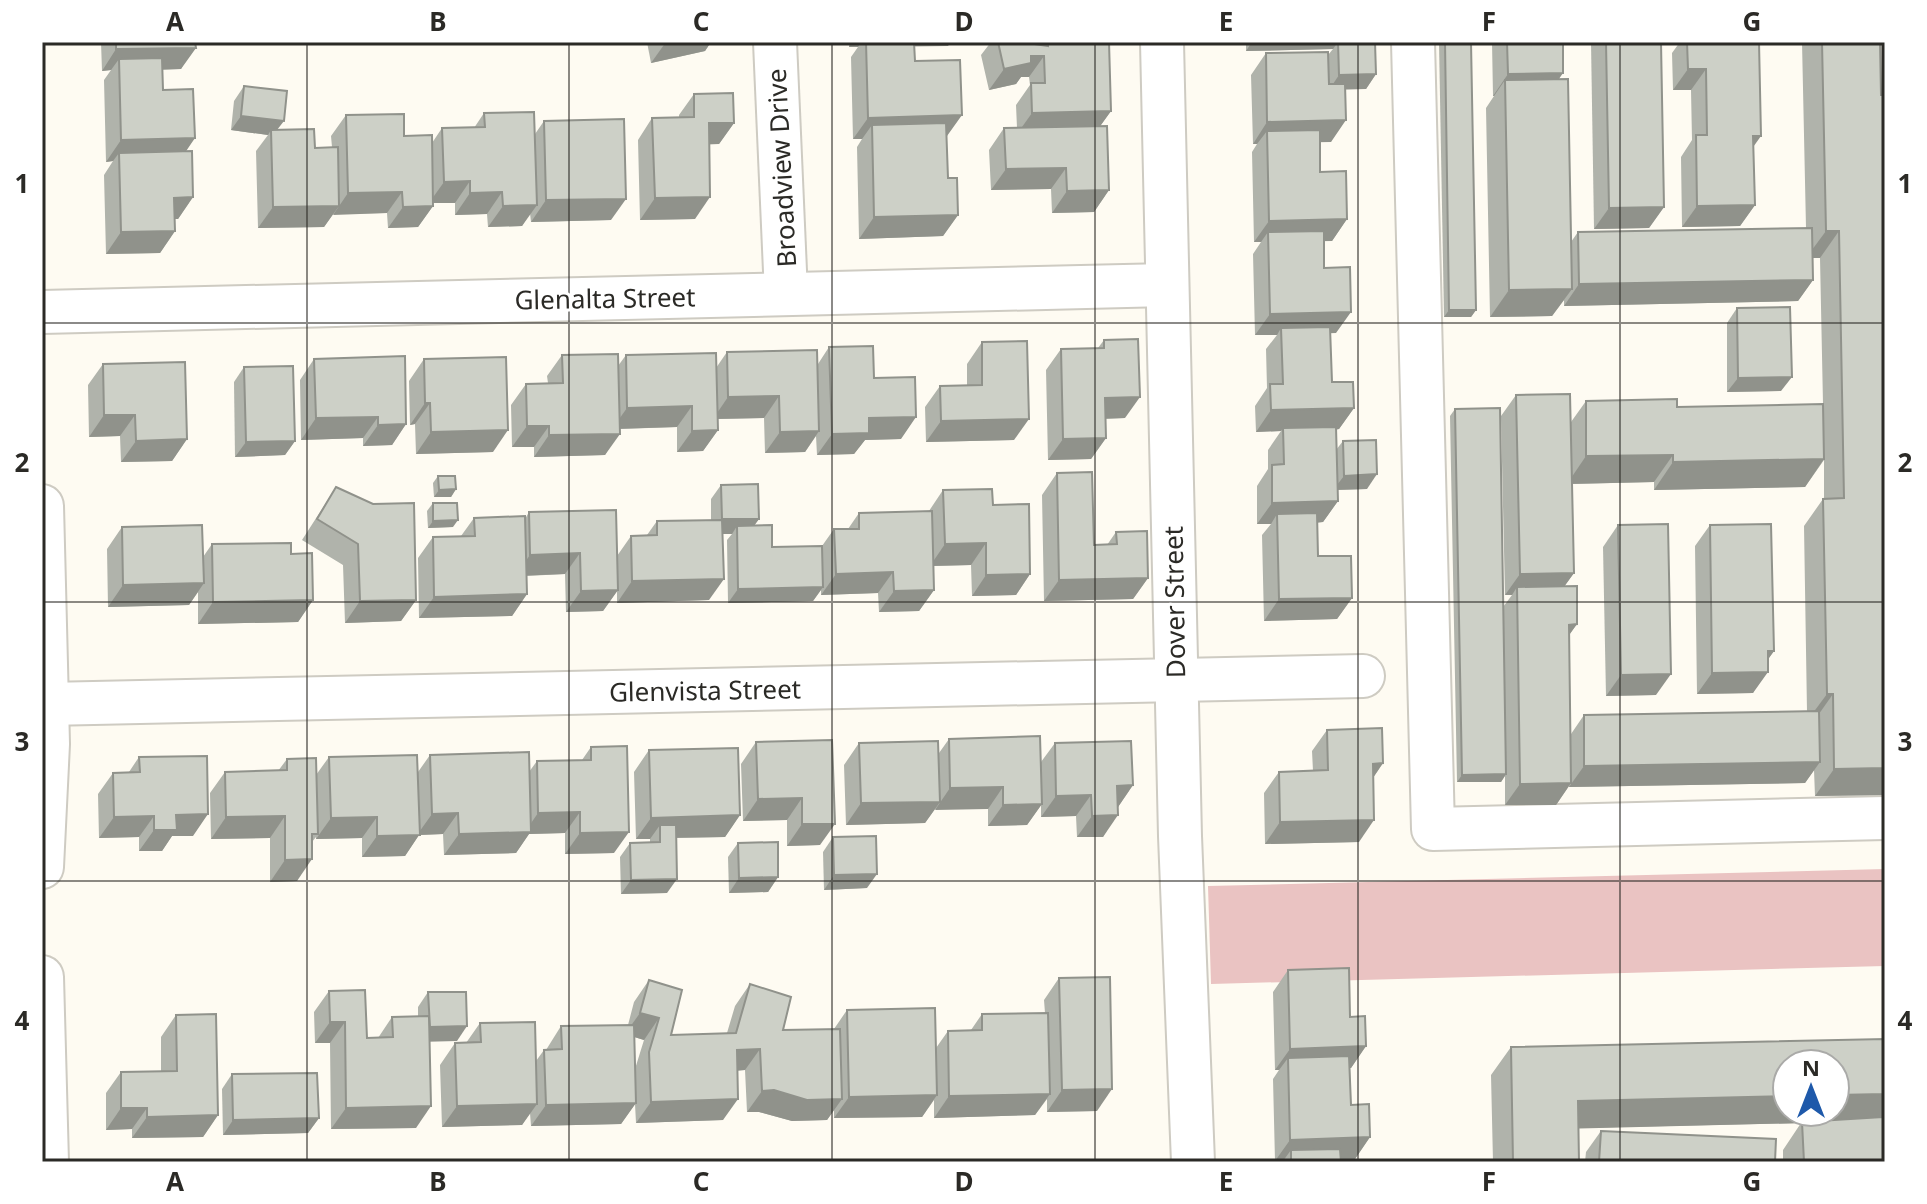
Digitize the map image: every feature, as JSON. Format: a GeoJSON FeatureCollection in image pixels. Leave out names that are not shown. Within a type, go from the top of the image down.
{"type":"FeatureCollection","features":[{"type":"Feature","properties":{"kind":"street","name":"Broadview Drive"},"geometry":{"type":"LineString","coordinates":[[775,42],[786,294]]}},
{"type":"Feature","properties":{"kind":"street","name":"Dover Street"},"geometry":{"type":"LineString","coordinates":[[1162,42],[1176,680],[1193,1162]]}},
{"type":"Feature","properties":{"kind":"street"},"geometry":{"type":"LineString","coordinates":[[1413,42],[1433,829],[1885,818]]}},
{"type":"Feature","properties":{"kind":"street","name":"Glenalta Street"},"geometry":{"type":"LineString","coordinates":[[42,312],[1167,285]]}},
{"type":"Feature","properties":{"kind":"street"},"geometry":{"type":"LineString","coordinates":[[42,506],[47,704],[42,867]]}},
{"type":"Feature","properties":{"kind":"street","name":"Glenvista Street"},"geometry":{"type":"LineString","coordinates":[[47,704],[1363,676]]}},
{"type":"Feature","properties":{"kind":"street"},"geometry":{"type":"LineString","coordinates":[[42,977],[47,1162]]}},
{"type":"Feature","properties":{"kind":"shaded area"},"geometry":{"type":"Polygon","coordinates":[[[1885,869],[1885,966],[1211,984],[1208,886],[1885,869]]]}},
{"type":"Feature","properties":{"kind":"building"},"geometry":{"type":"Polygon","coordinates":[[[116,42],[195,42],[196,48],[116,49],[116,42]]]}},
{"type":"Feature","properties":{"kind":"building"},"geometry":{"type":"Polygon","coordinates":[[[866,42],[914,42],[915,61],[960,60],[962,115],[868,118],[866,42]]]}},
{"type":"Feature","properties":{"kind":"building"},"geometry":{"type":"Polygon","coordinates":[[[998,42],[1034,42],[1048,46],[1048,42],[1109,42],[1111,111],[1032,113],[1031,83],[1045,83],[1044,56],[1031,56],[1031,63],[1004,69],[998,42]]]}},
{"type":"Feature","properties":{"kind":"building"},"geometry":{"type":"Polygon","coordinates":[[[1338,42],[1375,42],[1376,74],[1339,75],[1338,42]]]}},
{"type":"Feature","properties":{"kind":"building"},"geometry":{"type":"Polygon","coordinates":[[[1445,42],[1471,42],[1476,310],[1449,310],[1445,42]]]}},
{"type":"Feature","properties":{"kind":"building"},"geometry":{"type":"Polygon","coordinates":[[[1507,42],[1563,42],[1563,73],[1508,74],[1507,42]]]}},
{"type":"Feature","properties":{"kind":"building"},"geometry":{"type":"Polygon","coordinates":[[[1606,42],[1661,42],[1664,207],[1609,208],[1606,42]]]}},
{"type":"Feature","properties":{"kind":"building"},"geometry":{"type":"Polygon","coordinates":[[[1687,42],[1759,42],[1761,136],[1753,136],[1755,205],[1697,206],[1696,135],[1707,135],[1706,69],[1688,69],[1687,42]]]}},
{"type":"Feature","properties":{"kind":"building"},"geometry":{"type":"Polygon","coordinates":[[[1822,42],[1880,42],[1881,95],[1885,95],[1885,768],[1834,769],[1833,694],[1827,694],[1823,499],[1844,498],[1839,231],[1826,231],[1822,42]]]}},
{"type":"Feature","properties":{"kind":"building"},"geometry":{"type":"Polygon","coordinates":[[[1328,52],[1329,84],[1345,84],[1346,120],[1267,122],[1266,53],[1328,52]]]}},
{"type":"Feature","properties":{"kind":"building"},"geometry":{"type":"Polygon","coordinates":[[[162,58],[163,90],[193,89],[195,138],[121,140],[119,59],[162,58]]]}},
{"type":"Feature","properties":{"kind":"building"},"geometry":{"type":"Polygon","coordinates":[[[1568,79],[1572,289],[1509,290],[1505,80],[1568,79]]]}},
{"type":"Feature","properties":{"kind":"building"},"geometry":{"type":"Polygon","coordinates":[[[244,86],[287,91],[284,121],[241,116],[244,86]]]}},
{"type":"Feature","properties":{"kind":"building"},"geometry":{"type":"Polygon","coordinates":[[[733,93],[734,123],[709,123],[710,197],[655,198],[652,118],[694,117],[694,94],[733,93]]]}},
{"type":"Feature","properties":{"kind":"building"},"geometry":{"type":"Polygon","coordinates":[[[534,112],[537,205],[503,206],[502,192],[470,193],[470,181],[444,182],[442,128],[485,127],[484,113],[534,112]]]}},
{"type":"Feature","properties":{"kind":"building"},"geometry":{"type":"Polygon","coordinates":[[[404,114],[404,136],[432,135],[433,206],[403,207],[402,192],[348,193],[346,115],[404,114]]]}},
{"type":"Feature","properties":{"kind":"building"},"geometry":{"type":"Polygon","coordinates":[[[624,119],[626,199],[546,200],[544,121],[624,119]]]}},
{"type":"Feature","properties":{"kind":"building"},"geometry":{"type":"Polygon","coordinates":[[[946,123],[948,178],[957,178],[958,215],[874,217],[872,125],[946,123]]]}},
{"type":"Feature","properties":{"kind":"building"},"geometry":{"type":"Polygon","coordinates":[[[1107,126],[1109,190],[1067,191],[1066,168],[1006,169],[1004,128],[1107,126]]]}},
{"type":"Feature","properties":{"kind":"building"},"geometry":{"type":"Polygon","coordinates":[[[314,129],[315,148],[338,147],[339,206],[273,207],[271,130],[314,129]]]}},
{"type":"Feature","properties":{"kind":"building"},"geometry":{"type":"Polygon","coordinates":[[[1320,130],[1320,172],[1346,171],[1347,219],[1269,221],[1267,131],[1320,130]]]}},
{"type":"Feature","properties":{"kind":"building"},"geometry":{"type":"Polygon","coordinates":[[[192,151],[193,197],[174,198],[175,231],[121,232],[119,153],[192,151]]]}},
{"type":"Feature","properties":{"kind":"building"},"geometry":{"type":"Polygon","coordinates":[[[1812,228],[1813,280],[1579,284],[1578,232],[1812,228]]]}},
{"type":"Feature","properties":{"kind":"building"},"geometry":{"type":"Polygon","coordinates":[[[1324,231],[1324,268],[1350,267],[1351,312],[1270,314],[1268,232],[1324,231]]]}},
{"type":"Feature","properties":{"kind":"building"},"geometry":{"type":"Polygon","coordinates":[[[1790,307],[1792,377],[1738,378],[1737,308],[1790,307]]]}},
{"type":"Feature","properties":{"kind":"building"},"geometry":{"type":"Polygon","coordinates":[[[1330,327],[1332,382],[1353,382],[1354,408],[1271,410],[1270,384],[1283,384],[1281,328],[1330,327]]]}},
{"type":"Feature","properties":{"kind":"building"},"geometry":{"type":"Polygon","coordinates":[[[1138,339],[1140,397],[1105,398],[1106,438],[1063,439],[1061,349],[1104,348],[1104,340],[1138,339]]]}},
{"type":"Feature","properties":{"kind":"building"},"geometry":{"type":"Polygon","coordinates":[[[1027,341],[1029,419],[941,421],[940,386],[982,385],[982,342],[1027,341]]]}},
{"type":"Feature","properties":{"kind":"building"},"geometry":{"type":"Polygon","coordinates":[[[873,346],[874,378],[915,377],[916,417],[869,418],[869,433],[832,434],[829,347],[873,346]]]}},
{"type":"Feature","properties":{"kind":"building"},"geometry":{"type":"Polygon","coordinates":[[[817,350],[819,431],[780,432],[779,396],[728,397],[727,352],[817,350]]]}},
{"type":"Feature","properties":{"kind":"building"},"geometry":{"type":"Polygon","coordinates":[[[716,353],[718,430],[692,431],[692,406],[627,408],[626,355],[716,353]]]}},
{"type":"Feature","properties":{"kind":"building"},"geometry":{"type":"Polygon","coordinates":[[[618,354],[620,434],[549,435],[549,426],[527,426],[526,384],[563,383],[562,355],[618,354]]]}},
{"type":"Feature","properties":{"kind":"building"},"geometry":{"type":"Polygon","coordinates":[[[405,356],[406,424],[378,425],[378,417],[316,418],[314,359],[405,356]]]}},
{"type":"Feature","properties":{"kind":"building"},"geometry":{"type":"Polygon","coordinates":[[[506,357],[508,430],[431,432],[430,403],[425,403],[424,359],[506,357]]]}},
{"type":"Feature","properties":{"kind":"building"},"geometry":{"type":"Polygon","coordinates":[[[185,362],[187,439],[136,441],[135,415],[104,415],[103,364],[185,362]]]}},
{"type":"Feature","properties":{"kind":"building"},"geometry":{"type":"Polygon","coordinates":[[[293,366],[295,441],[246,442],[244,367],[293,366]]]}},
{"type":"Feature","properties":{"kind":"building"},"geometry":{"type":"Polygon","coordinates":[[[1570,394],[1574,573],[1520,574],[1516,395],[1570,394]]]}},
{"type":"Feature","properties":{"kind":"building"},"geometry":{"type":"Polygon","coordinates":[[[1677,399],[1677,407],[1823,404],[1824,459],[1673,462],[1673,455],[1586,456],[1586,401],[1677,399]]]}},
{"type":"Feature","properties":{"kind":"building"},"geometry":{"type":"Polygon","coordinates":[[[1500,408],[1506,774],[1462,775],[1455,409],[1500,408]]]}},
{"type":"Feature","properties":{"kind":"building"},"geometry":{"type":"Polygon","coordinates":[[[1336,427],[1338,501],[1272,503],[1272,465],[1284,464],[1283,428],[1336,427]]]}},
{"type":"Feature","properties":{"kind":"building"},"geometry":{"type":"Polygon","coordinates":[[[1376,440],[1377,474],[1344,476],[1343,441],[1376,440]]]}},
{"type":"Feature","properties":{"kind":"building"},"geometry":{"type":"Polygon","coordinates":[[[1092,472],[1094,545],[1117,544],[1116,532],[1147,531],[1148,578],[1059,580],[1057,473],[1092,472]]]}},
{"type":"Feature","properties":{"kind":"building"},"geometry":{"type":"Polygon","coordinates":[[[438,476],[455,476],[456,489],[439,490],[438,476]]]}},
{"type":"Feature","properties":{"kind":"building"},"geometry":{"type":"Polygon","coordinates":[[[758,484],[759,519],[722,519],[721,485],[758,484]]]}},
{"type":"Feature","properties":{"kind":"building"},"geometry":{"type":"Polygon","coordinates":[[[336,487],[373,504],[414,503],[416,600],[360,601],[358,544],[317,519],[336,487]]]}},
{"type":"Feature","properties":{"kind":"building"},"geometry":{"type":"Polygon","coordinates":[[[992,489],[993,505],[1029,504],[1030,574],[986,575],[986,543],[945,544],[943,490],[992,489]]]}},
{"type":"Feature","properties":{"kind":"building"},"geometry":{"type":"Polygon","coordinates":[[[433,503],[457,503],[458,520],[433,521],[433,503]]]}},
{"type":"Feature","properties":{"kind":"building"},"geometry":{"type":"Polygon","coordinates":[[[616,510],[618,590],[581,591],[580,553],[530,555],[529,512],[616,510]]]}},
{"type":"Feature","properties":{"kind":"building"},"geometry":{"type":"Polygon","coordinates":[[[932,511],[934,590],[894,591],[893,572],[836,574],[834,529],[859,529],[859,513],[932,511]]]}},
{"type":"Feature","properties":{"kind":"building"},"geometry":{"type":"Polygon","coordinates":[[[1317,513],[1318,556],[1351,556],[1352,598],[1279,599],[1277,514],[1317,513]]]}},
{"type":"Feature","properties":{"kind":"building"},"geometry":{"type":"Polygon","coordinates":[[[525,516],[527,594],[434,597],[433,537],[475,536],[474,518],[525,516]]]}},
{"type":"Feature","properties":{"kind":"building"},"geometry":{"type":"Polygon","coordinates":[[[722,520],[724,579],[632,581],[631,536],[657,535],[657,521],[722,520]]]}},
{"type":"Feature","properties":{"kind":"building"},"geometry":{"type":"Polygon","coordinates":[[[1668,524],[1671,674],[1621,675],[1618,525],[1668,524]]]}},
{"type":"Feature","properties":{"kind":"building"},"geometry":{"type":"Polygon","coordinates":[[[1771,524],[1774,651],[1768,651],[1768,672],[1712,673],[1710,525],[1771,524]]]}},
{"type":"Feature","properties":{"kind":"building"},"geometry":{"type":"Polygon","coordinates":[[[202,525],[204,583],[123,585],[122,527],[202,525]]]}},
{"type":"Feature","properties":{"kind":"building"},"geometry":{"type":"Polygon","coordinates":[[[772,525],[772,547],[822,546],[823,587],[738,589],[737,526],[772,525]]]}},
{"type":"Feature","properties":{"kind":"building"},"geometry":{"type":"Polygon","coordinates":[[[291,543],[291,554],[312,553],[313,600],[213,602],[212,544],[291,543]]]}},
{"type":"Feature","properties":{"kind":"building"},"geometry":{"type":"Polygon","coordinates":[[[1577,586],[1577,624],[1569,625],[1571,783],[1520,784],[1517,587],[1577,586]]]}},
{"type":"Feature","properties":{"kind":"building"},"geometry":{"type":"Polygon","coordinates":[[[1819,711],[1820,762],[1584,766],[1584,715],[1819,711]]]}},
{"type":"Feature","properties":{"kind":"building"},"geometry":{"type":"Polygon","coordinates":[[[1382,728],[1383,763],[1373,764],[1374,820],[1280,822],[1279,772],[1328,770],[1327,730],[1382,728]]]}},
{"type":"Feature","properties":{"kind":"building"},"geometry":{"type":"Polygon","coordinates":[[[1040,736],[1042,804],[1003,805],[1003,787],[950,788],[949,739],[1040,736]]]}},
{"type":"Feature","properties":{"kind":"building"},"geometry":{"type":"Polygon","coordinates":[[[832,740],[835,824],[802,824],[802,798],[758,799],[756,742],[832,740]]]}},
{"type":"Feature","properties":{"kind":"building"},"geometry":{"type":"Polygon","coordinates":[[[938,741],[940,802],[861,803],[859,743],[938,741]]]}},
{"type":"Feature","properties":{"kind":"building"},"geometry":{"type":"Polygon","coordinates":[[[1131,741],[1133,785],[1117,786],[1118,815],[1092,816],[1091,795],[1056,796],[1055,743],[1131,741]]]}},
{"type":"Feature","properties":{"kind":"building"},"geometry":{"type":"Polygon","coordinates":[[[627,746],[629,832],[580,833],[580,812],[538,813],[537,761],[591,760],[591,747],[627,746]]]}},
{"type":"Feature","properties":{"kind":"building"},"geometry":{"type":"Polygon","coordinates":[[[738,748],[740,815],[651,818],[649,750],[738,748]]]}},
{"type":"Feature","properties":{"kind":"building"},"geometry":{"type":"Polygon","coordinates":[[[529,752],[531,832],[459,834],[458,813],[432,814],[430,755],[529,752]]]}},
{"type":"Feature","properties":{"kind":"building"},"geometry":{"type":"Polygon","coordinates":[[[417,755],[420,835],[377,836],[377,817],[331,818],[329,757],[417,755]]]}},
{"type":"Feature","properties":{"kind":"building"},"geometry":{"type":"Polygon","coordinates":[[[207,756],[208,814],[176,815],[177,830],[154,830],[154,816],[114,817],[113,773],[140,772],[139,757],[207,756]]]}},
{"type":"Feature","properties":{"kind":"building"},"geometry":{"type":"Polygon","coordinates":[[[316,758],[318,834],[312,834],[312,859],[285,860],[285,816],[226,817],[225,772],[287,770],[287,759],[316,758]]]}},
{"type":"Feature","properties":{"kind":"building"},"geometry":{"type":"Polygon","coordinates":[[[660,825],[676,825],[677,879],[631,880],[630,843],[660,842],[660,825]]]}},
{"type":"Feature","properties":{"kind":"building"},"geometry":{"type":"Polygon","coordinates":[[[876,836],[877,874],[834,875],[833,837],[876,836]]]}},
{"type":"Feature","properties":{"kind":"building"},"geometry":{"type":"Polygon","coordinates":[[[778,842],[778,877],[739,878],[738,843],[778,842]]]}},
{"type":"Feature","properties":{"kind":"building"},"geometry":{"type":"Polygon","coordinates":[[[1349,968],[1350,1017],[1365,1016],[1366,1046],[1290,1049],[1288,970],[1349,968]]]}},
{"type":"Feature","properties":{"kind":"building"},"geometry":{"type":"Polygon","coordinates":[[[1110,977],[1112,1089],[1062,1090],[1059,978],[1110,977]]]}},
{"type":"Feature","properties":{"kind":"building"},"geometry":{"type":"Polygon","coordinates":[[[649,980],[682,990],[671,1035],[736,1033],[750,984],[791,997],[783,1030],[840,1029],[842,1099],[807,1100],[774,1090],[762,1091],[760,1049],[737,1050],[738,1099],[651,1102],[649,1052],[659,1018],[640,1013],[649,980]]]}},
{"type":"Feature","properties":{"kind":"building"},"geometry":{"type":"Polygon","coordinates":[[[365,990],[367,1038],[393,1037],[392,1017],[429,1016],[431,1106],[346,1108],[345,1022],[330,1022],[329,991],[365,990]]]}},
{"type":"Feature","properties":{"kind":"building"},"geometry":{"type":"Polygon","coordinates":[[[428,992],[466,992],[467,1026],[430,1027],[428,992]]]}},
{"type":"Feature","properties":{"kind":"building"},"geometry":{"type":"Polygon","coordinates":[[[935,1008],[937,1095],[849,1097],[847,1010],[935,1008]]]}},
{"type":"Feature","properties":{"kind":"building"},"geometry":{"type":"Polygon","coordinates":[[[1048,1013],[1050,1094],[949,1096],[948,1031],[982,1030],[982,1014],[1048,1013]]]}},
{"type":"Feature","properties":{"kind":"building"},"geometry":{"type":"Polygon","coordinates":[[[216,1014],[218,1115],[147,1117],[147,1108],[121,1108],[121,1072],[177,1071],[176,1015],[216,1014]]]}},
{"type":"Feature","properties":{"kind":"building"},"geometry":{"type":"Polygon","coordinates":[[[535,1022],[537,1104],[457,1106],[455,1043],[481,1042],[480,1023],[535,1022]]]}},
{"type":"Feature","properties":{"kind":"building"},"geometry":{"type":"Polygon","coordinates":[[[634,1025],[636,1103],[546,1105],[544,1050],[562,1049],[561,1026],[634,1025]]]}},
{"type":"Feature","properties":{"kind":"building"},"geometry":{"type":"Polygon","coordinates":[[[1885,1039],[1885,1094],[1851,1095],[1851,1048],[1771,1048],[1771,1096],[1578,1101],[1579,1162],[1513,1162],[1511,1047],[1885,1039]]]}},
{"type":"Feature","properties":{"kind":"building"},"geometry":{"type":"Polygon","coordinates":[[[1349,1056],[1351,1105],[1369,1104],[1370,1137],[1290,1140],[1288,1058],[1349,1056]]]}},
{"type":"Feature","properties":{"kind":"building"},"geometry":{"type":"Polygon","coordinates":[[[317,1073],[319,1118],[233,1120],[232,1074],[317,1073]]]}},
{"type":"Feature","properties":{"kind":"building"},"geometry":{"type":"Polygon","coordinates":[[[1883,1117],[1885,1162],[1804,1162],[1802,1128],[1851,1128],[1851,1119],[1883,1117]]]}},
{"type":"Feature","properties":{"kind":"building"},"geometry":{"type":"Polygon","coordinates":[[[1601,1131],[1776,1139],[1775,1162],[1599,1162],[1601,1131]]]}},
{"type":"Feature","properties":{"kind":"building"},"geometry":{"type":"Polygon","coordinates":[[[1340,1149],[1341,1162],[1291,1162],[1291,1150],[1340,1149]]]}}]}
